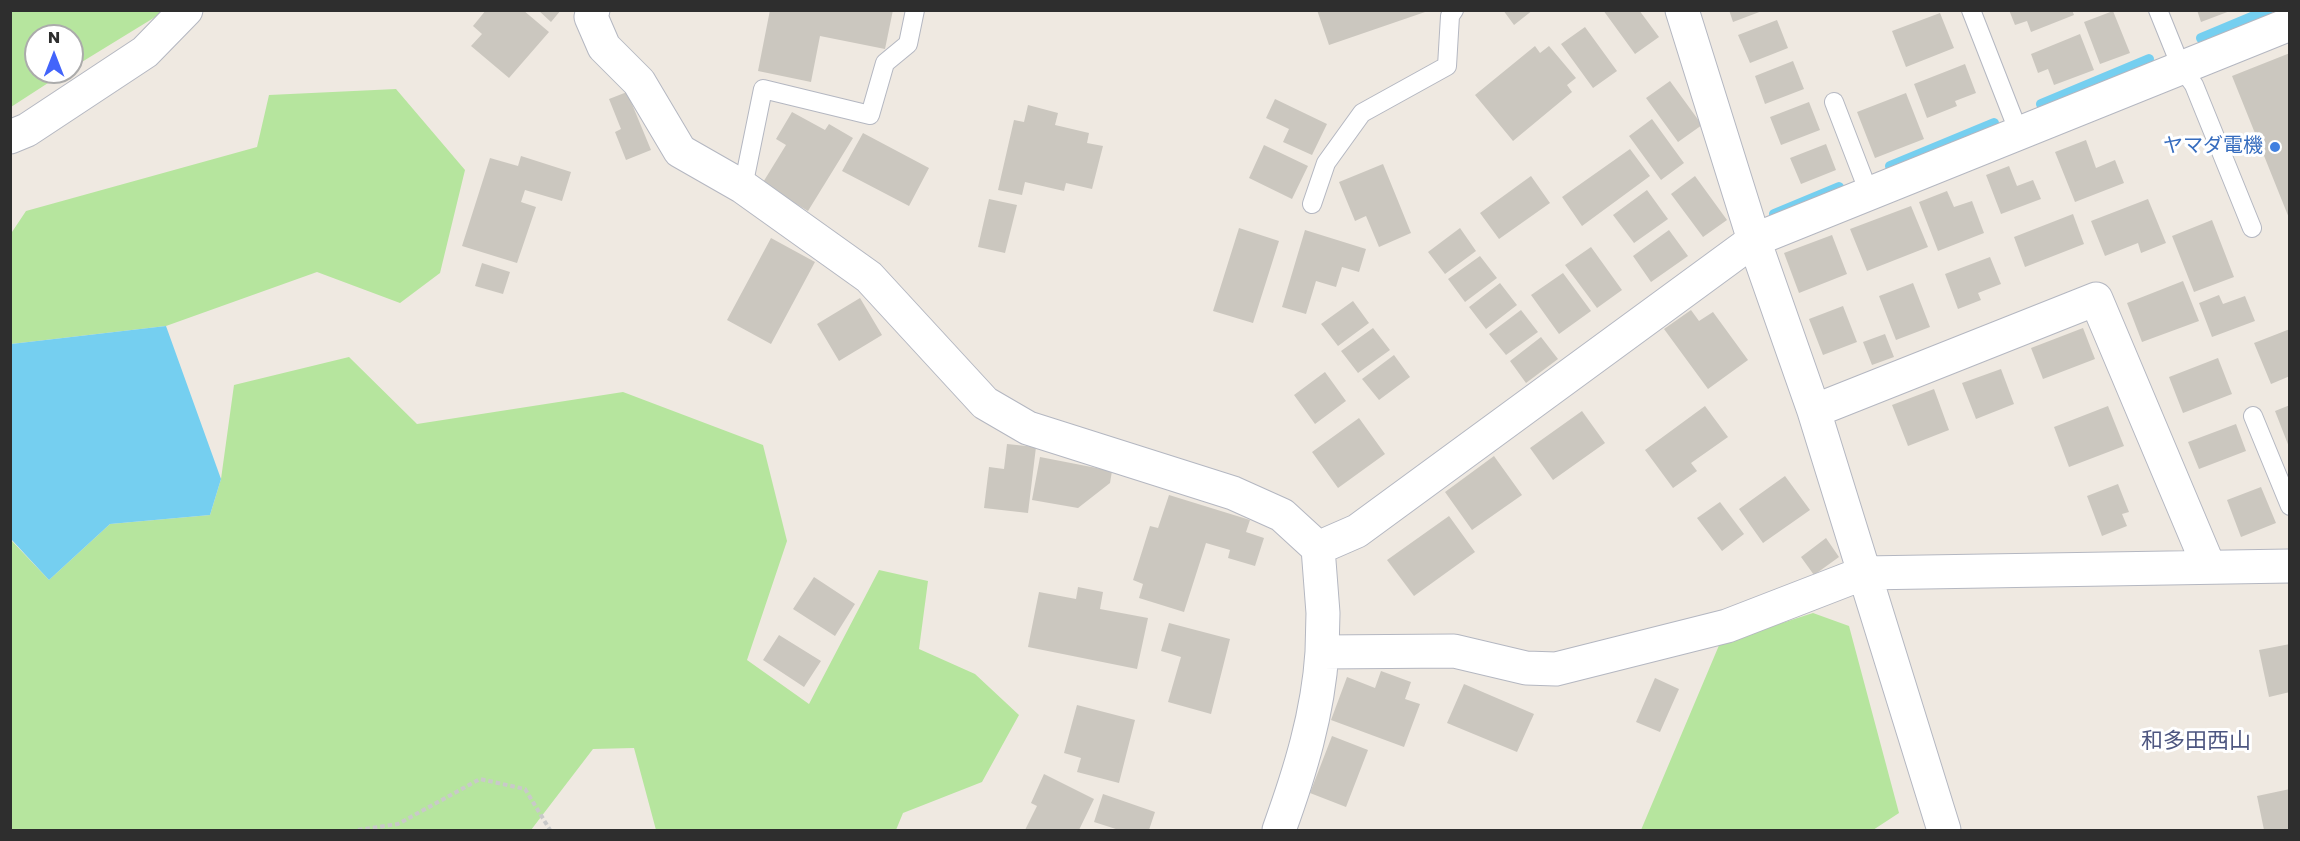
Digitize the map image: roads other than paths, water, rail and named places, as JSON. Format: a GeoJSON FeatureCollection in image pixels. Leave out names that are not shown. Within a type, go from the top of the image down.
{"type":"FeatureCollection","features":[{"type":"Feature","properties":{"kind":"street"},"geometry":{"type":"LineString","coordinates":[[10,137],[27,130],[145,52],[186,10]]}},
{"type":"Feature","properties":{"kind":"street"},"geometry":{"type":"LineString","coordinates":[[593,10],[591,17],[604,47],[639,82],[680,152],[743,188],[869,277],[986,403],[1028,428],[1233,493],[1281,515],[1318,548],[1323,613],[1320,686],[1310,734],[1280,831]]}},
{"type":"Feature","properties":{"kind":"street"},"geometry":{"type":"LineString","coordinates":[[1682,10],[1754,240],[1814,411],[1944,831]]}},
{"type":"Feature","properties":{"kind":"street"},"geometry":{"type":"LineString","coordinates":[[1318,548],[1357,531],[1754,240],[2289,24]]}},
{"type":"Feature","properties":{"kind":"street"},"geometry":{"type":"LineString","coordinates":[[1814,411],[2096,299],[2209,567]]}},
{"type":"Feature","properties":{"kind":"street"},"geometry":{"type":"LineString","coordinates":[[1322,652],[1454,651],[1526,668],[1556,669],[1727,627],[1864,573],[2289,566]]}},
{"type":"Feature","properties":{"kind":"lane"},"geometry":{"type":"LineString","coordinates":[[743,188],[763,89],[870,115],[885,63],[908,44],[915,10]]}},
{"type":"Feature","properties":{"kind":"lane"},"geometry":{"type":"LineString","coordinates":[[1312,204],[1326,163],[1362,113],[1446,66],[1450,16],[1454,10]]}},
{"type":"Feature","properties":{"kind":"lane"},"geometry":{"type":"LineString","coordinates":[[1971,10],[2019,133]]}},
{"type":"Feature","properties":{"kind":"lane"},"geometry":{"type":"LineString","coordinates":[[2158,10],[2181,67],[2194,85],[2252,228]]}},
{"type":"Feature","properties":{"kind":"lane"},"geometry":{"type":"LineString","coordinates":[[1834,102],[1869,193]]}},
{"type":"Feature","properties":{"kind":"lane"},"geometry":{"type":"LineString","coordinates":[[2253,416],[2289,506]]}},
{"type":"Feature","properties":{"kind":"water"},"geometry":{"type":"Polygon","coordinates":[[[166,326],[221,479],[210,515],[110,524],[49,580],[11,539],[11,344],[166,326]]]}},
{"type":"Feature","properties":{"kind":"waterway"},"geometry":{"type":"LineString","coordinates":[[2201,38],[2268,10]]}},
{"type":"Feature","properties":{"kind":"waterway"},"geometry":{"type":"LineString","coordinates":[[2041,104],[2149,59]]}},
{"type":"Feature","properties":{"kind":"waterway"},"geometry":{"type":"LineString","coordinates":[[1890,166],[1994,123]]}},
{"type":"Feature","properties":{"kind":"waterway"},"geometry":{"type":"LineString","coordinates":[[1774,214],[1839,187]]}},
{"type":"Feature","properties":{"kind":"place","name":"ヤマダ電機"},"geometry":{"type":"Point","coordinates":[2275,147]}},
{"type":"Feature","properties":{"kind":"district","name":"和多田西山"},"geometry":{"type":"Point","coordinates":[2196,742]}}]}
